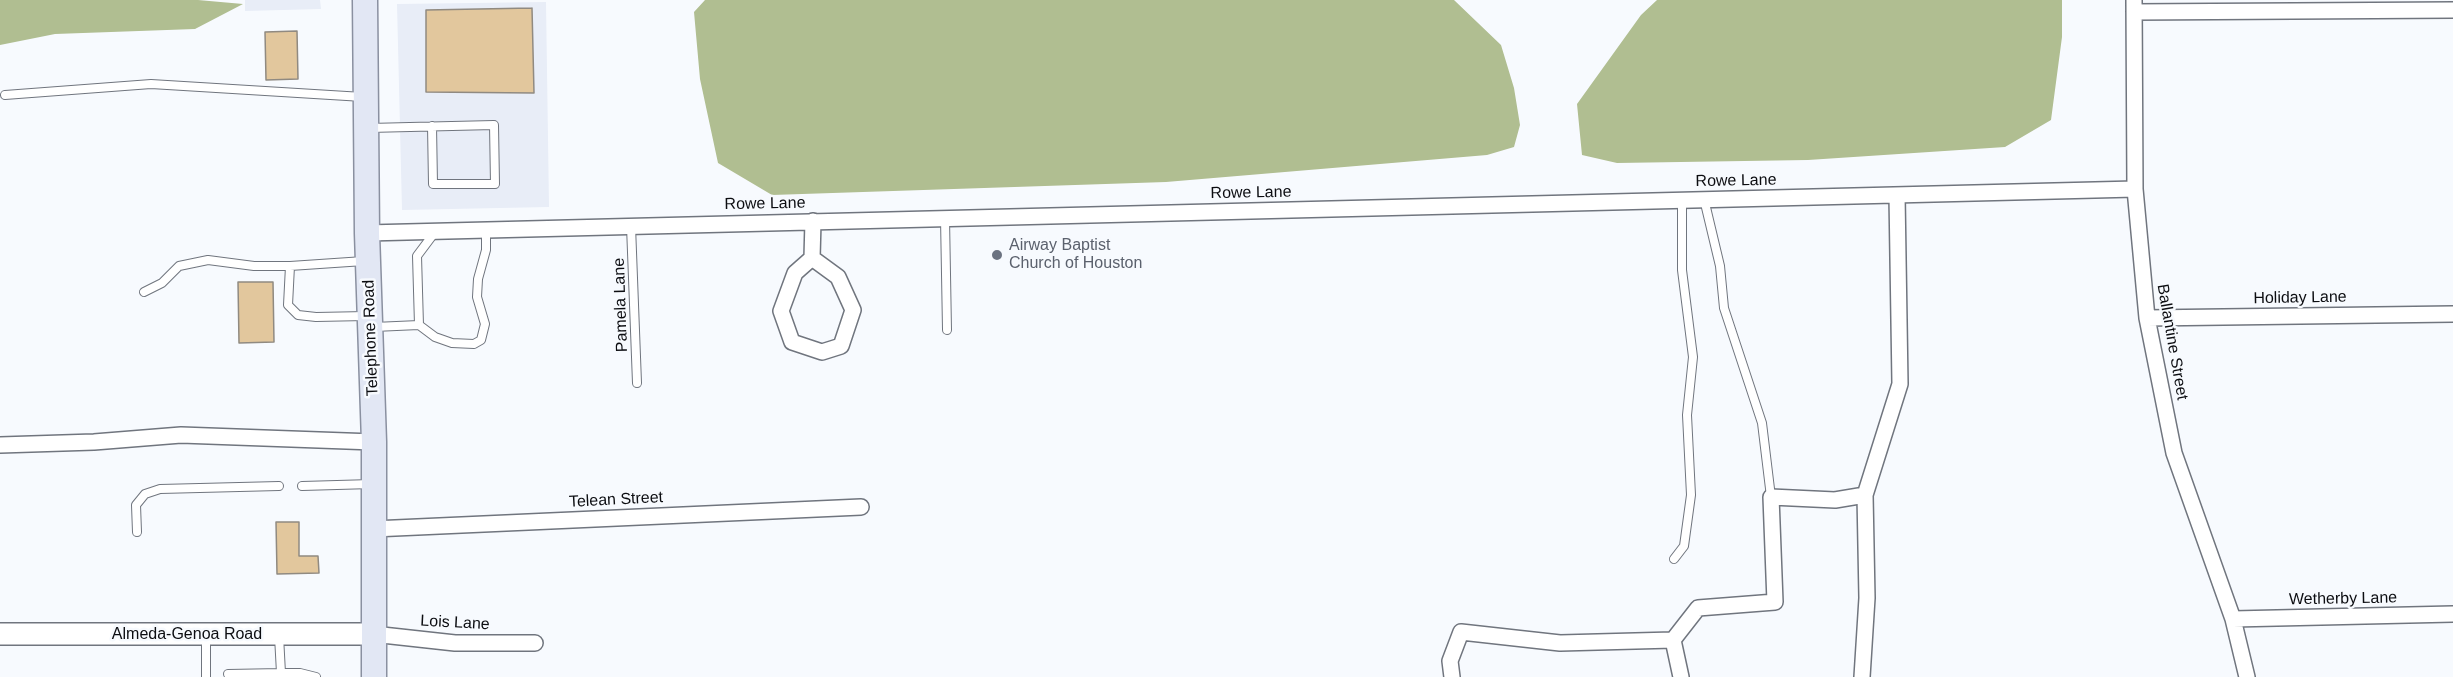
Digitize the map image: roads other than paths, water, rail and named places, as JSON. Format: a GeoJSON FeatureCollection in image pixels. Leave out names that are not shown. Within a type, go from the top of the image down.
{"type":"FeatureCollection","features":[{"type":"Feature","properties":{"kind":"main road","name":"Telephone Road"},"geometry":{"type":"LineString","coordinates":[[365,0],[368,128],[367,233],[374,442],[374,677]]}},
{"type":"Feature","properties":{"kind":"main road","name":"Almeda-Genoa Road"},"geometry":{"type":"LineString","coordinates":[[0,634],[279,636],[373,634]]}},
{"type":"Feature","properties":{"kind":"street"},"geometry":{"type":"LineString","coordinates":[[2134,6],[2453,10]]}},
{"type":"Feature","properties":{"kind":"street","name":"Ballantine Street"},"geometry":{"type":"LineString","coordinates":[[2134,6],[2134,189],[2147,318],[2174,453],[2233,619],[2247,677]]}},
{"type":"Feature","properties":{"kind":"street","name":"Rowe Lane"},"geometry":{"type":"LineString","coordinates":[[367,233],[2134,189]]}},
{"type":"Feature","properties":{"kind":"street"},"geometry":{"type":"LineString","coordinates":[[1862,677],[1867,598],[1865,495],[1900,384],[1897,195]]}},
{"type":"Feature","properties":{"kind":"street"},"geometry":{"type":"LineString","coordinates":[[812,258],[838,277],[853,310],[841,346],[822,352],[792,342],[781,311],[795,273],[812,258],[813,221]]}},
{"type":"Feature","properties":{"kind":"street","name":"Holiday Lane"},"geometry":{"type":"LineString","coordinates":[[2147,318],[2453,314]]}},
{"type":"Feature","properties":{"kind":"street"},"geometry":{"type":"LineString","coordinates":[[0,445],[94,442],[181,435],[374,442]]}},
{"type":"Feature","properties":{"kind":"street"},"geometry":{"type":"LineString","coordinates":[[1680,677],[1673,640],[1698,608],[1775,602],[1771,496],[1834,500],[1865,495]]}},
{"type":"Feature","properties":{"kind":"street","name":"Telean Street"},"geometry":{"type":"LineString","coordinates":[[373,529],[861,507]]}},
{"type":"Feature","properties":{"kind":"street","name":"Wetherby Lane"},"geometry":{"type":"LineString","coordinates":[[2233,619],[2453,614]]}},
{"type":"Feature","properties":{"kind":"street"},"geometry":{"type":"LineString","coordinates":[[1452,677],[1450,661],[1461,632],[1560,643],[1673,640]]}},
{"type":"Feature","properties":{"kind":"street","name":"Lois Lane"},"geometry":{"type":"LineString","coordinates":[[373,634],[455,643],[535,643]]}},
{"type":"Feature","properties":{"kind":"lane"},"geometry":{"type":"LineString","coordinates":[[6,95],[151,84],[366,97]]}},
{"type":"Feature","properties":{"kind":"lane"},"geometry":{"type":"LineString","coordinates":[[368,128],[432,126],[494,125],[495,184],[433,184],[432,126]]}},
{"type":"Feature","properties":{"kind":"lane"},"geometry":{"type":"LineString","coordinates":[[1674,559],[1684,546],[1691,495],[1687,415],[1693,357],[1682,270],[1682,200]]}},
{"type":"Feature","properties":{"kind":"lane"},"geometry":{"type":"LineString","coordinates":[[1704,200],[1720,266],[1724,308],[1762,423],[1771,496]]}},
{"type":"Feature","properties":{"kind":"lane"},"geometry":{"type":"LineString","coordinates":[[945,218],[947,330]]}},
{"type":"Feature","properties":{"kind":"lane","name":"Pamela Lane"},"geometry":{"type":"LineString","coordinates":[[631,226],[638,383]]}},
{"type":"Feature","properties":{"kind":"lane"},"geometry":{"type":"LineString","coordinates":[[290,266],[288,305],[298,315],[419,325],[435,337],[452,343],[474,344],[481,340],[485,324],[477,297],[478,279],[486,250],[486,229]]}},
{"type":"Feature","properties":{"kind":"lane"},"geometry":{"type":"LineString","coordinates":[[419,325],[417,256],[436,230]]}},
{"type":"Feature","properties":{"kind":"lane"},"geometry":{"type":"LineString","coordinates":[[144,292],[162,283],[179,266],[208,260],[254,266],[368,261]]}},
{"type":"Feature","properties":{"kind":"lane"},"geometry":{"type":"LineString","coordinates":[[302,486],[374,484]]}},
{"type":"Feature","properties":{"kind":"lane"},"geometry":{"type":"LineString","coordinates":[[136,532],[136,506],[145,494],[160,489],[279,486]]}},
{"type":"Feature","properties":{"kind":"lane"},"geometry":{"type":"LineString","coordinates":[[206,635],[206,677]]}},
{"type":"Feature","properties":{"kind":"lane"},"geometry":{"type":"LineString","coordinates":[[279,636],[281,675]]}},
{"type":"Feature","properties":{"kind":"lane"},"geometry":{"type":"LineString","coordinates":[[228,674],[300,673],[316,677]]}},
{"type":"Feature","properties":{"kind":"place","name":"Airway Baptist Church of Houston"},"geometry":{"type":"Point","coordinates":[997,255]}}]}
